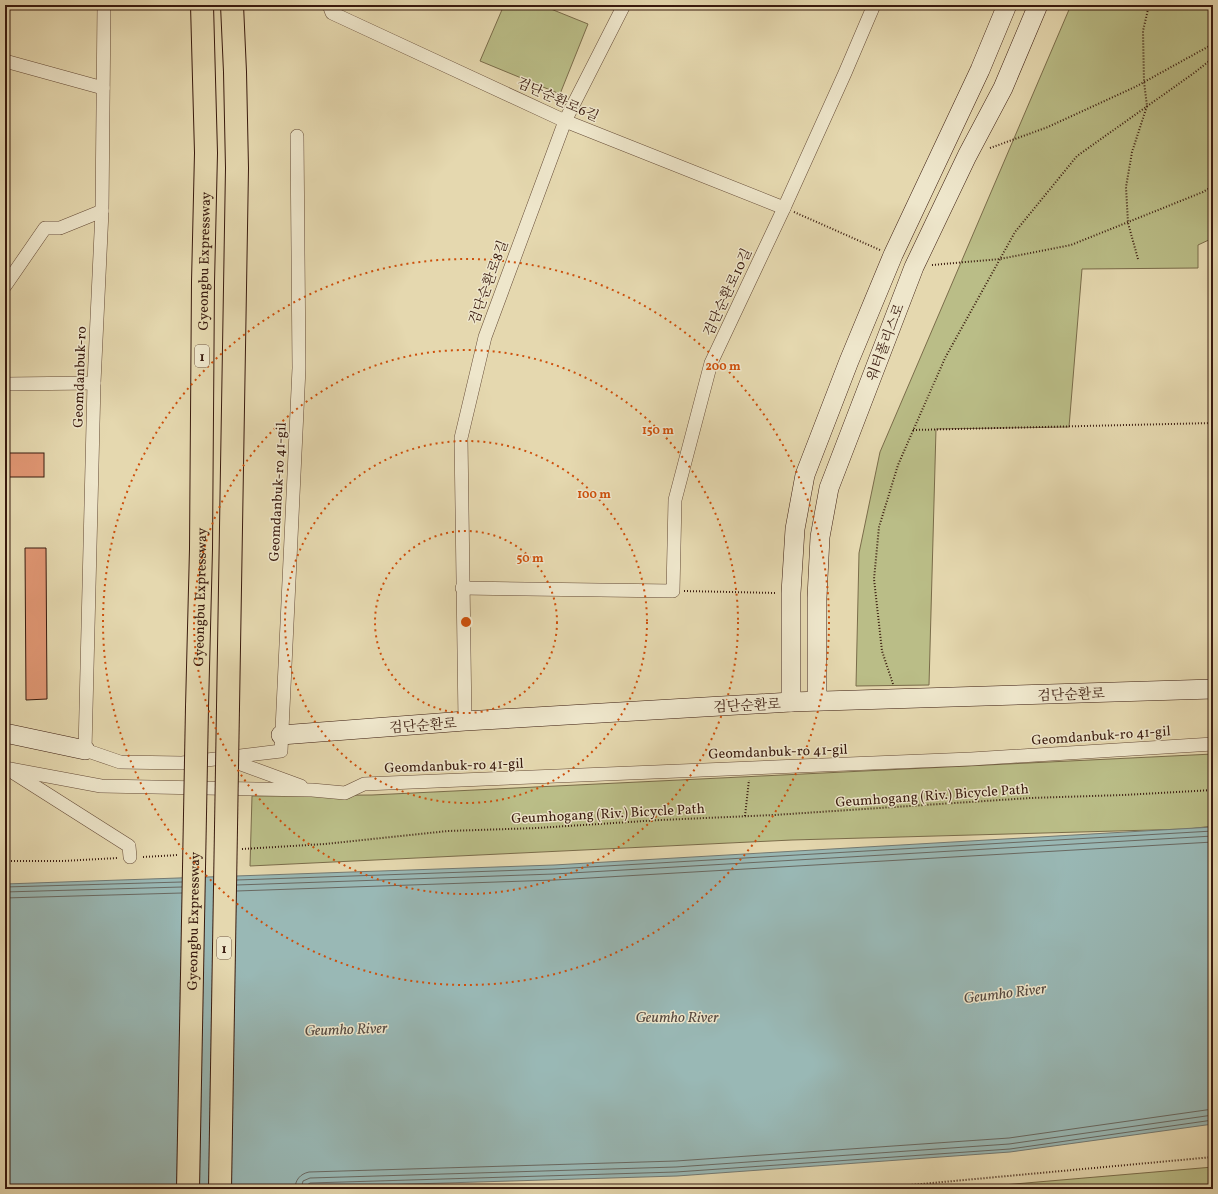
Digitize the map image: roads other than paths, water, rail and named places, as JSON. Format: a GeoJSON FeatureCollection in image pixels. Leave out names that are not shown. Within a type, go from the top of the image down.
{"type":"FeatureCollection","features":[{"type":"Feature","properties":{"kind":"highway","name":"Gyeongbu Expressway"},"geometry":{"type":"LineString","coordinates":[[188,1189],[206,153],[202,5]]}},
{"type":"Feature","properties":{"kind":"highway","name":"1"},"geometry":{"type":"LineString","coordinates":[[220,1189],[236,168],[235,72],[232,5]]}},
{"type":"Feature","properties":{"kind":"main road","name":"워터폴리스로"},"geometry":{"type":"LineString","coordinates":[[791,702],[791,593],[795,529],[805,475],[849,361],[893,255],[980,70],[1007,5]]}},
{"type":"Feature","properties":{"kind":"main road","name":"워터폴리스로"},"geometry":{"type":"LineString","coordinates":[[817,701],[817,598],[820,537],[829,488],[914,267],[967,156],[1003,88],[1038,5]]}},
{"type":"Feature","properties":{"kind":"main road","name":"검단순환로"},"geometry":{"type":"LineString","coordinates":[[282,735],[465,721],[791,702],[898,700],[1213,689]]}},
{"type":"Feature","properties":{"kind":"main road"},"geometry":{"type":"LineString","coordinates":[[5,733],[85,750]]}},
{"type":"Feature","properties":{"kind":"street","name":"Geomdanbuk-ro"},"geometry":{"type":"LineString","coordinates":[[85,750],[94,383],[102,211],[104,5]]}},
{"type":"Feature","properties":{"kind":"street","name":"검단순환로6길"},"geometry":{"type":"LineString","coordinates":[[329,5],[332,13],[565,121],[784,208]]}},
{"type":"Feature","properties":{"kind":"street","name":"검단순환로8길"},"geometry":{"type":"LineString","coordinates":[[465,721],[460,438],[485,337],[565,121],[624,5]]}},
{"type":"Feature","properties":{"kind":"street","name":"검단순환로10길"},"geometry":{"type":"LineString","coordinates":[[462,588],[673,591],[675,500],[711,363],[784,208],[874,5]]}},
{"type":"Feature","properties":{"kind":"street"},"geometry":{"type":"LineString","coordinates":[[5,61],[103,88]]}},
{"type":"Feature","properties":{"kind":"street","name":"Geomdanbuk-ro 41-gil"},"geometry":{"type":"LineString","coordinates":[[85,750],[120,762],[182,763],[281,751],[299,368],[297,136]]}},
{"type":"Feature","properties":{"kind":"street"},"geometry":{"type":"LineString","coordinates":[[5,286],[45,228],[60,228],[102,211]]}},
{"type":"Feature","properties":{"kind":"street"},"geometry":{"type":"LineString","coordinates":[[5,384],[94,383]]}},
{"type":"Feature","properties":{"kind":"street","name":"Geomdanbuk-ro 41-gil"},"geometry":{"type":"LineString","coordinates":[[312,790],[345,793],[364,784],[971,759],[1213,744]]}},
{"type":"Feature","properties":{"kind":"street"},"geometry":{"type":"LineString","coordinates":[[223,758],[312,790]]}},
{"type":"Feature","properties":{"kind":"street"},"geometry":{"type":"LineString","coordinates":[[6,769],[101,786],[312,790]]}},
{"type":"Feature","properties":{"kind":"street"},"geometry":{"type":"LineString","coordinates":[[6,769],[129,846],[130,858]]}},
{"type":"Feature","properties":{"kind":"water","name":"Geumho River"},"geometry":{"type":"Polygon","coordinates":[[[1213,827],[1213,1124],[1010,1152],[677,1176],[245,1189],[5,1189],[5,884],[554,865],[1213,827]]]}}]}
